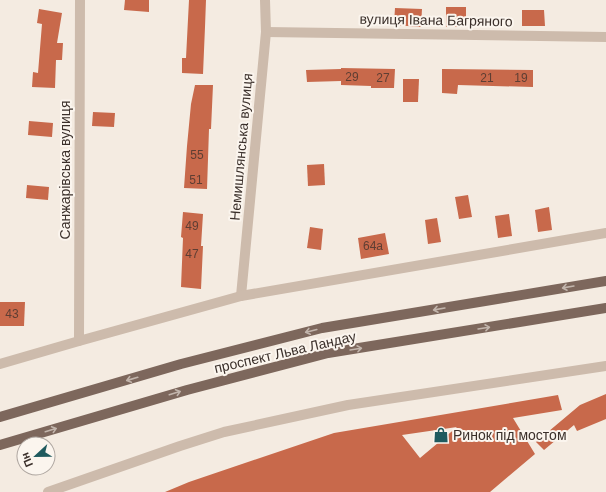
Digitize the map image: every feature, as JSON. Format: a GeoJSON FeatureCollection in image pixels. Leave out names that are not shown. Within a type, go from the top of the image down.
{"type":"FeatureCollection","features":[{"type":"Feature","properties":{"kind":"main road","name":"проспект Льва Ландау"},"geometry":{"type":"LineString","coordinates":[[0,417],[181,364],[322,328],[606,281]]}},
{"type":"Feature","properties":{"kind":"main road","name":"проспект Льва Ландау"},"geometry":{"type":"LineString","coordinates":[[0,445],[187,390],[328,353],[606,308]]}},
{"type":"Feature","properties":{"kind":"street","name":"Санжарівська вулиця"},"geometry":{"type":"LineString","coordinates":[[79,341],[80,0]]}},
{"type":"Feature","properties":{"kind":"street","name":"Немишлянська вулиця"},"geometry":{"type":"LineString","coordinates":[[242,296],[266,32],[266,0]]}},
{"type":"Feature","properties":{"kind":"street","name":"вулиця Івана Багряного"},"geometry":{"type":"LineString","coordinates":[[266,32],[606,37]]}},
{"type":"Feature","properties":{"kind":"street"},"geometry":{"type":"LineString","coordinates":[[0,364],[242,296],[606,233]]}},
{"type":"Feature","properties":{"kind":"street"},"geometry":{"type":"LineString","coordinates":[[48,492],[180,446],[232,430],[348,404],[606,366]]}},
{"type":"Feature","properties":{"kind":"building"},"geometry":{"type":"Polygon","coordinates":[[[125,0],[149,0],[149,12],[124,10],[125,0]]]}},
{"type":"Feature","properties":{"kind":"building"},"geometry":{"type":"Polygon","coordinates":[[[189,0],[206,0],[203,74],[182,73],[182,58],[186,58],[189,0]]]}},
{"type":"Feature","properties":{"kind":"building"},"geometry":{"type":"Polygon","coordinates":[[[446,7],[466,7],[466,27],[446,27],[446,7]]]}},
{"type":"Feature","properties":{"kind":"building"},"geometry":{"type":"Polygon","coordinates":[[[395,8],[422,9],[421,27],[394,25],[395,8]]]}},
{"type":"Feature","properties":{"kind":"building"},"geometry":{"type":"Polygon","coordinates":[[[39,9],[62,13],[57,43],[63,43],[62,60],[56,60],[55,88],[32,87],[33,72],[38,73],[42,24],[37,23],[39,9]]]}},
{"type":"Feature","properties":{"kind":"building"},"geometry":{"type":"Polygon","coordinates":[[[522,10],[544,10],[545,26],[522,26],[522,10]]]}},
{"type":"Feature","properties":{"kind":"building"},"geometry":{"type":"Polygon","coordinates":[[[341,68],[395,69],[394,88],[371,88],[371,86],[341,85],[341,81],[307,82],[306,70],[341,68]]]}},
{"type":"Feature","properties":{"kind":"building"},"geometry":{"type":"Polygon","coordinates":[[[442,69],[533,70],[533,87],[458,85],[457,94],[442,93],[442,69]]]}},
{"type":"Feature","properties":{"kind":"building"},"geometry":{"type":"Polygon","coordinates":[[[403,79],[419,79],[418,102],[403,102],[403,79]]]}},
{"type":"Feature","properties":{"kind":"building"},"geometry":{"type":"Polygon","coordinates":[[[195,85],[213,85],[211,129],[209,129],[207,189],[184,188],[191,104],[195,85]]]}},
{"type":"Feature","properties":{"kind":"building"},"geometry":{"type":"Polygon","coordinates":[[[93,112],[115,113],[114,127],[92,126],[93,112]]]}},
{"type":"Feature","properties":{"kind":"building"},"geometry":{"type":"Polygon","coordinates":[[[29,121],[53,123],[52,137],[28,135],[29,121]]]}},
{"type":"Feature","properties":{"kind":"building"},"geometry":{"type":"Polygon","coordinates":[[[324,164],[325,185],[308,186],[307,165],[324,164]]]}},
{"type":"Feature","properties":{"kind":"building"},"geometry":{"type":"Polygon","coordinates":[[[27,185],[49,187],[48,200],[26,198],[27,185]]]}},
{"type":"Feature","properties":{"kind":"building"},"geometry":{"type":"Polygon","coordinates":[[[468,195],[472,217],[459,219],[455,197],[468,195]]]}},
{"type":"Feature","properties":{"kind":"building"},"geometry":{"type":"Polygon","coordinates":[[[549,207],[552,230],[538,232],[535,210],[549,207]]]}},
{"type":"Feature","properties":{"kind":"building"},"geometry":{"type":"Polygon","coordinates":[[[183,212],[203,214],[201,289],[181,287],[183,238],[181,237],[183,212]]]}},
{"type":"Feature","properties":{"kind":"building"},"geometry":{"type":"Polygon","coordinates":[[[509,214],[512,236],[498,238],[495,216],[509,214]]]}},
{"type":"Feature","properties":{"kind":"building"},"geometry":{"type":"Polygon","coordinates":[[[437,218],[441,242],[428,244],[425,220],[437,218]]]}},
{"type":"Feature","properties":{"kind":"building"},"geometry":{"type":"Polygon","coordinates":[[[310,227],[323,229],[321,250],[307,248],[310,227]]]}},
{"type":"Feature","properties":{"kind":"building"},"geometry":{"type":"Polygon","coordinates":[[[385,233],[389,254],[361,259],[358,238],[385,233]]]}},
{"type":"Feature","properties":{"kind":"building"},"geometry":{"type":"Polygon","coordinates":[[[0,302],[25,302],[24,326],[0,326],[0,302]]]}},
{"type":"Feature","properties":{"kind":"building"},"geometry":{"type":"Polygon","coordinates":[[[606,394],[606,419],[577,431],[574,425],[544,450],[536,442],[580,405],[606,394]]]}},
{"type":"Feature","properties":{"kind":"building","name":"Ринок під мостом"},"geometry":{"type":"Polygon","coordinates":[[[558,395],[562,410],[513,418],[535,454],[490,492],[165,492],[189,482],[334,433],[558,395]],[[457,427],[402,435],[420,458],[457,427]]]}},
{"type":"Feature","properties":{"kind":"place","name":"Ринок під мостом"},"geometry":{"type":"Point","coordinates":[441,435]}}]}
